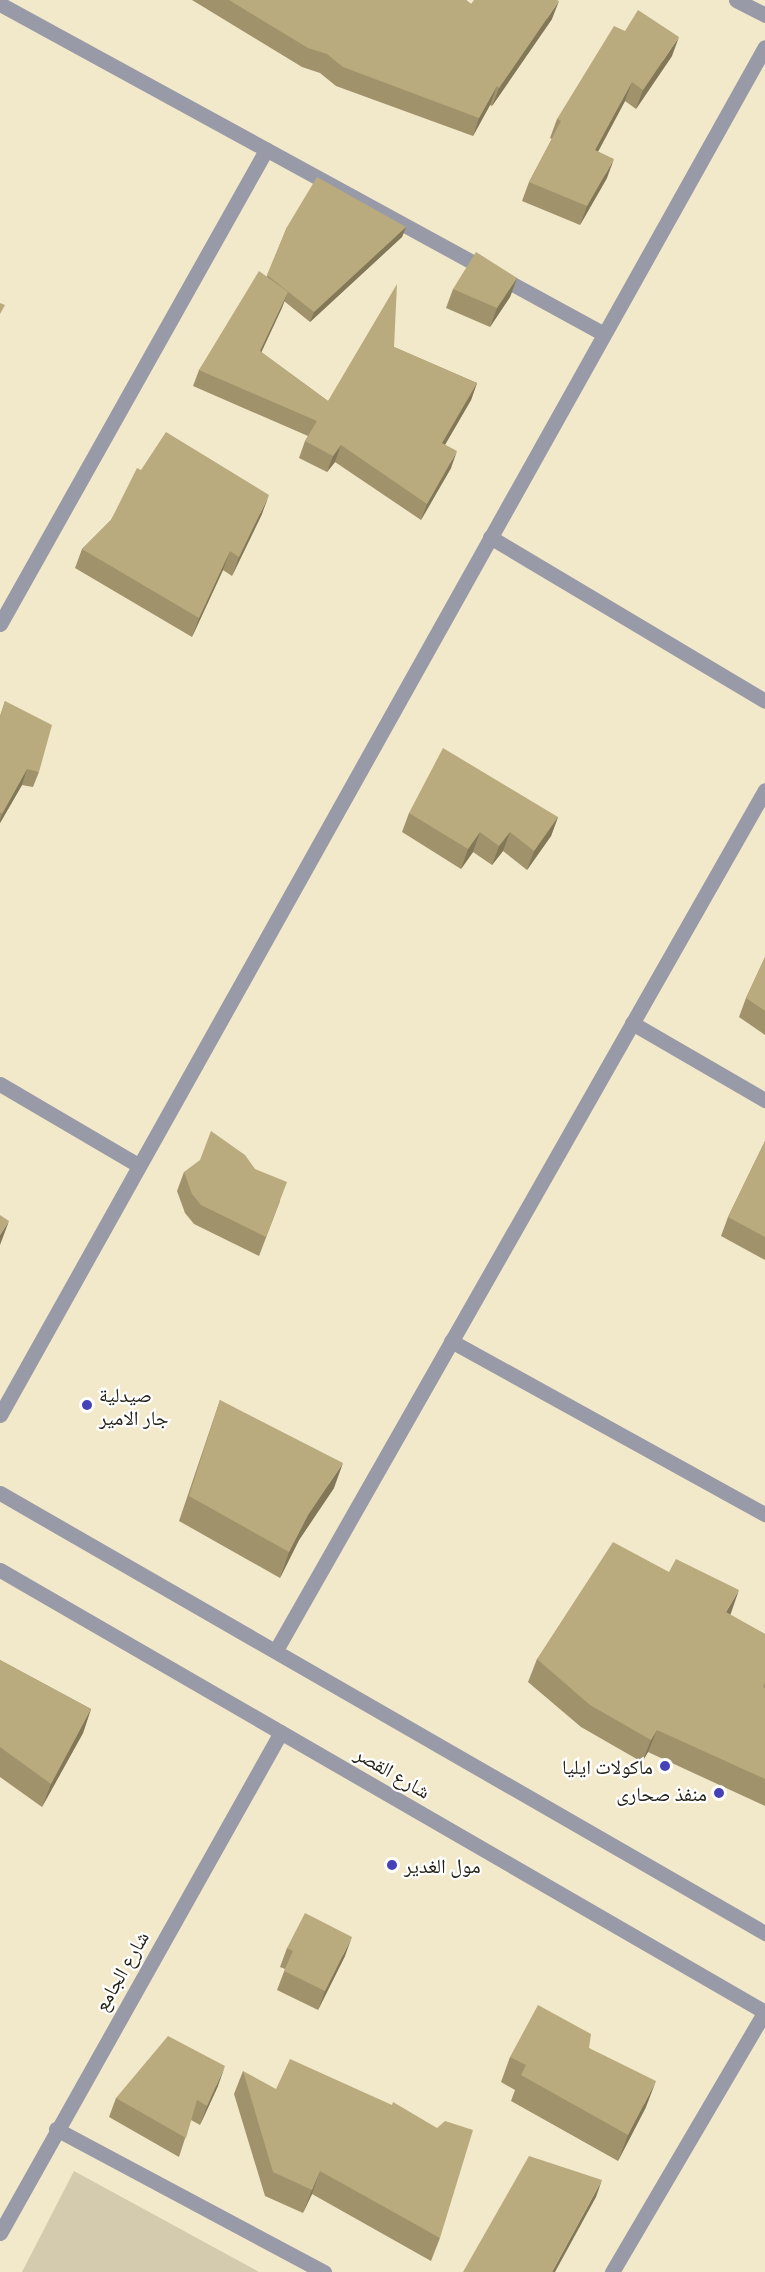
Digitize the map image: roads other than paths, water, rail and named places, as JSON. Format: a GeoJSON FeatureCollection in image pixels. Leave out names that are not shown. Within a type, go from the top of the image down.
{"type":"FeatureCollection","features":[{"type":"Feature","properties":{"kind":"street"},"geometry":{"type":"LineString","coordinates":[[736,0],[765,15]]}},
{"type":"Feature","properties":{"kind":"street"},"geometry":{"type":"LineString","coordinates":[[0,4],[604,333]]}},
{"type":"Feature","properties":{"kind":"street"},"geometry":{"type":"LineString","coordinates":[[0,1416],[138,1165],[765,47]]}},
{"type":"Feature","properties":{"kind":"street"},"geometry":{"type":"LineString","coordinates":[[0,624],[266,150]]}},
{"type":"Feature","properties":{"kind":"street"},"geometry":{"type":"LineString","coordinates":[[490,537],[765,701]]}},
{"type":"Feature","properties":{"kind":"street"},"geometry":{"type":"LineString","coordinates":[[276,1650],[765,790]]}},
{"type":"Feature","properties":{"kind":"street"},"geometry":{"type":"LineString","coordinates":[[632,1023],[765,1100]]}},
{"type":"Feature","properties":{"kind":"street"},"geometry":{"type":"LineString","coordinates":[[0,1084],[138,1165]]}},
{"type":"Feature","properties":{"kind":"street"},"geometry":{"type":"LineString","coordinates":[[451,1341],[765,1514]]}},
{"type":"Feature","properties":{"kind":"street"},"geometry":{"type":"LineString","coordinates":[[0,1493],[765,1933]]}},
{"type":"Feature","properties":{"kind":"street","name":"شارع القصر"},"geometry":{"type":"LineString","coordinates":[[0,1570],[765,2012]]}},
{"type":"Feature","properties":{"kind":"street","name":"شارع الجامع"},"geometry":{"type":"LineString","coordinates":[[0,2233],[56,2129],[281,1732]]}},
{"type":"Feature","properties":{"kind":"street"},"geometry":{"type":"LineString","coordinates":[[612,2272],[765,2012]]}},
{"type":"Feature","properties":{"kind":"street"},"geometry":{"type":"LineString","coordinates":[[56,2129],[324,2272]]}},
{"type":"Feature","properties":{"kind":"place","name":"صيدلية جار الامير"},"geometry":{"type":"Point","coordinates":[87,1405]}},
{"type":"Feature","properties":{"kind":"place","name":"ماكولات ايليا"},"geometry":{"type":"Point","coordinates":[665,1766]}},
{"type":"Feature","properties":{"kind":"place","name":"منفذ صحارى"},"geometry":{"type":"Point","coordinates":[719,1793]}},
{"type":"Feature","properties":{"kind":"place","name":"مول الغدير"},"geometry":{"type":"Point","coordinates":[392,1865]}}]}
